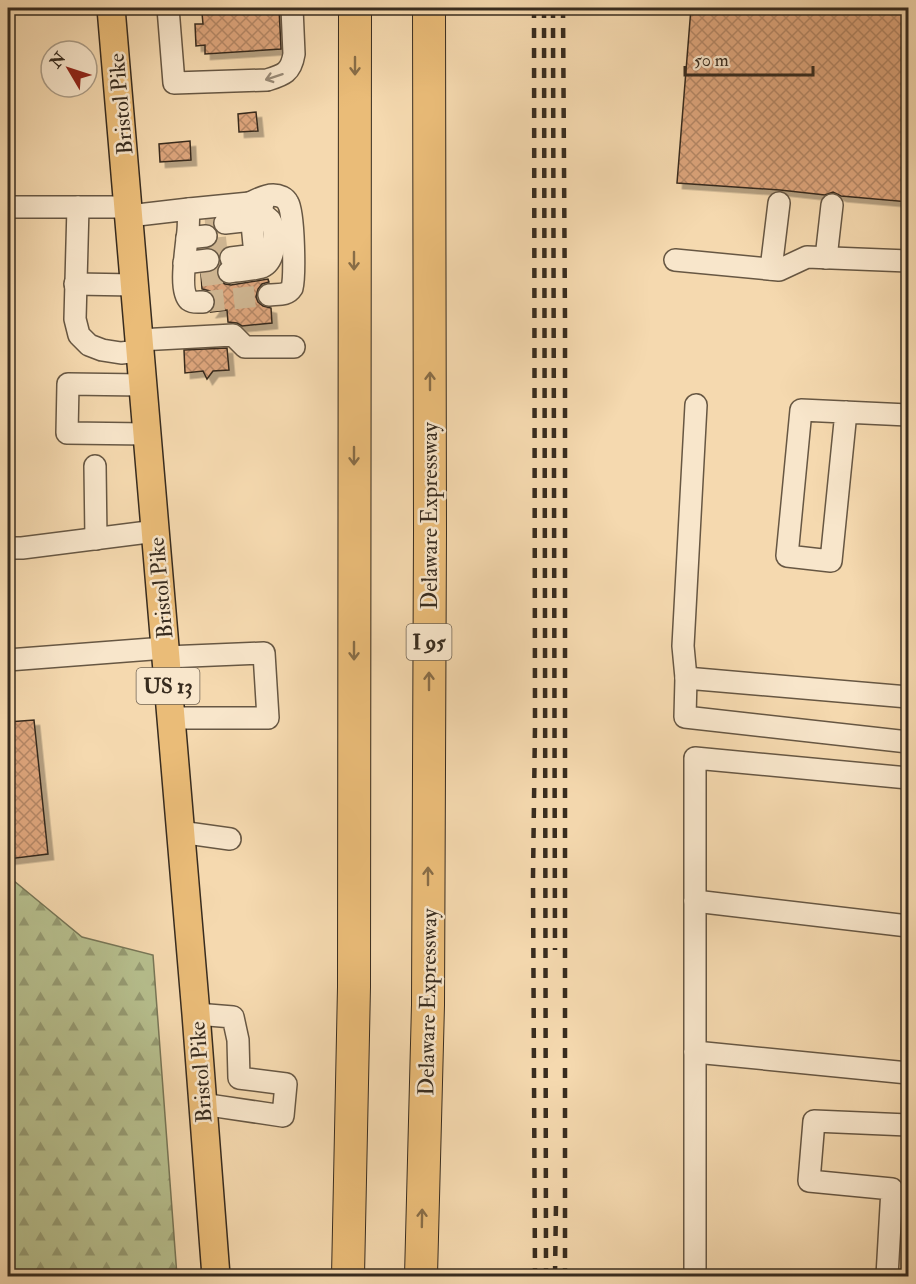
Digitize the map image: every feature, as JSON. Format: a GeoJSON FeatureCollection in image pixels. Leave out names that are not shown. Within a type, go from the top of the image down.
{"type":"FeatureCollection","features":[{"type":"Feature","properties":{"kind":"highway"},"geometry":{"type":"LineString","coordinates":[[348,1276],[354,987],[355,8]]}},
{"type":"Feature","properties":{"kind":"highway","name":"Delaware Expressway"},"geometry":{"type":"LineString","coordinates":[[421,1276],[428,993],[429,8]]}},
{"type":"Feature","properties":{"kind":"main road","name":"Bristol Pike"},"geometry":{"type":"LineString","coordinates":[[111,8],[216,1276]]}},
{"type":"Feature","properties":{"kind":"street"},"geometry":{"type":"LineString","coordinates":[[168,8],[174,83],[267,80],[281,76],[293,61],[291,8]]}},
{"type":"Feature","properties":{"kind":"street"},"geometry":{"type":"LineString","coordinates":[[205,246],[255,255],[252,222],[265,196],[284,197],[289,204],[292,217],[293,284],[290,292],[269,295]]}},
{"type":"Feature","properties":{"kind":"street"},"geometry":{"type":"LineString","coordinates":[[771,269],[779,203]]}},
{"type":"Feature","properties":{"kind":"street"},"geometry":{"type":"LineString","coordinates":[[826,258],[832,205]]}},
{"type":"Feature","properties":{"kind":"street"},"geometry":{"type":"LineString","coordinates":[[8,207],[78,207],[129,211],[205,246],[262,267],[270,261],[273,255],[274,231],[270,221],[263,214],[205,246],[187,297],[196,303],[203,302]]}},
{"type":"Feature","properties":{"kind":"street"},"geometry":{"type":"LineString","coordinates":[[78,207],[75,319],[79,335],[89,345],[121,353],[140,346],[232,334],[245,347],[294,347]]}},
{"type":"Feature","properties":{"kind":"street"},"geometry":{"type":"LineString","coordinates":[[205,246],[252,222]]}},
{"type":"Feature","properties":{"kind":"street"},"geometry":{"type":"LineString","coordinates":[[675,260],[779,270],[807,257],[909,261]]}},
{"type":"Feature","properties":{"kind":"street"},"geometry":{"type":"LineString","coordinates":[[75,284],[135,285]]}},
{"type":"Feature","properties":{"kind":"street"},"geometry":{"type":"LineString","coordinates":[[143,385],[68,384],[67,433],[148,434]]}},
{"type":"Feature","properties":{"kind":"street"},"geometry":{"type":"LineString","coordinates":[[696,405],[683,645],[686,678],[685,717],[909,742]]}},
{"type":"Feature","properties":{"kind":"street"},"geometry":{"type":"LineString","coordinates":[[846,412],[831,561],[787,556],[801,410],[846,412],[909,415]]}},
{"type":"Feature","properties":{"kind":"street"},"geometry":{"type":"LineString","coordinates":[[94,466],[96,539]]}},
{"type":"Feature","properties":{"kind":"street"},"geometry":{"type":"LineString","coordinates":[[8,548],[22,549],[156,531]]}},
{"type":"Feature","properties":{"kind":"street"},"geometry":{"type":"LineString","coordinates":[[8,660],[166,652],[264,653],[268,718],[171,718]]}},
{"type":"Feature","properties":{"kind":"street"},"geometry":{"type":"LineString","coordinates":[[686,678],[909,697]]}},
{"type":"Feature","properties":{"kind":"street"},"geometry":{"type":"LineString","coordinates":[[695,1276],[695,758],[909,778]]}},
{"type":"Feature","properties":{"kind":"street"},"geometry":{"type":"LineString","coordinates":[[180,832],[230,839]]}},
{"type":"Feature","properties":{"kind":"street"},"geometry":{"type":"LineString","coordinates":[[695,901],[909,926]]}},
{"type":"Feature","properties":{"kind":"street"},"geometry":{"type":"LineString","coordinates":[[196,1014],[233,1017],[238,1040],[239,1078],[286,1084],[283,1116],[202,1104]]}},
{"type":"Feature","properties":{"kind":"street"},"geometry":{"type":"LineString","coordinates":[[695,1052],[909,1073]]}},
{"type":"Feature","properties":{"kind":"street"},"geometry":{"type":"LineString","coordinates":[[887,1276],[892,1189],[809,1180],[814,1121],[909,1125]]}},
{"type":"Feature","properties":{"kind":"green space"},"geometry":{"type":"Polygon","coordinates":[[[8,876],[82,937],[153,955],[177,1276],[8,1276],[8,876]]]}},
{"type":"Feature","properties":{"kind":"building"},"geometry":{"type":"Polygon","coordinates":[[[279,8],[281,49],[205,54],[205,45],[196,46],[195,24],[203,24],[202,13],[279,8]]]}},
{"type":"Feature","properties":{"kind":"building"},"geometry":{"type":"Polygon","coordinates":[[[691,8],[909,8],[909,202],[841,196],[833,192],[825,195],[677,183],[691,8]]]}},
{"type":"Feature","properties":{"kind":"building"},"geometry":{"type":"Polygon","coordinates":[[[256,112],[258,131],[239,132],[238,114],[256,112]]]}},
{"type":"Feature","properties":{"kind":"building"},"geometry":{"type":"Polygon","coordinates":[[[190,141],[191,160],[160,162],[159,144],[190,141]]]}},
{"type":"Feature","properties":{"kind":"building"},"geometry":{"type":"Polygon","coordinates":[[[217,269],[219,280],[225,284],[268,279],[269,282],[262,284],[258,289],[256,297],[263,306],[271,308],[272,323],[242,326],[228,322],[227,310],[211,312],[216,301],[210,291],[202,289],[201,274],[217,269]]]}},
{"type":"Feature","properties":{"kind":"building"},"geometry":{"type":"Polygon","coordinates":[[[227,348],[229,370],[213,371],[207,379],[203,371],[185,373],[184,350],[227,348]]]}},
{"type":"Feature","properties":{"kind":"building"},"geometry":{"type":"Polygon","coordinates":[[[34,720],[48,854],[8,859],[8,722],[34,720]]]}},
{"type":"Feature","properties":{"kind":"tunnel"},"geometry":{"type":"LineString","coordinates":[[205,224],[225,223]]}},
{"type":"Feature","properties":{"kind":"tunnel"},"geometry":{"type":"LineString","coordinates":[[207,249],[227,247]]}},
{"type":"Feature","properties":{"kind":"tunnel"},"geometry":{"type":"LineString","coordinates":[[201,276],[229,272]]}},
{"type":"Feature","properties":{"kind":"tunnel"},"geometry":{"type":"LineString","coordinates":[[203,302],[269,295]]}},
{"type":"Feature","properties":{"kind":"railway"},"geometry":{"type":"LineString","coordinates":[[534,8],[535,1276]]}},
{"type":"Feature","properties":{"kind":"railway"},"geometry":{"type":"LineString","coordinates":[[544,8],[546,1276]]}},
{"type":"Feature","properties":{"kind":"railway"},"geometry":{"type":"LineString","coordinates":[[553,8],[555,950]]}},
{"type":"Feature","properties":{"kind":"railway"},"geometry":{"type":"LineString","coordinates":[[563,8],[565,1276]]}},
{"type":"Feature","properties":{"kind":"railway"},"geometry":{"type":"LineString","coordinates":[[555,1276],[556,1202]]}}]}
